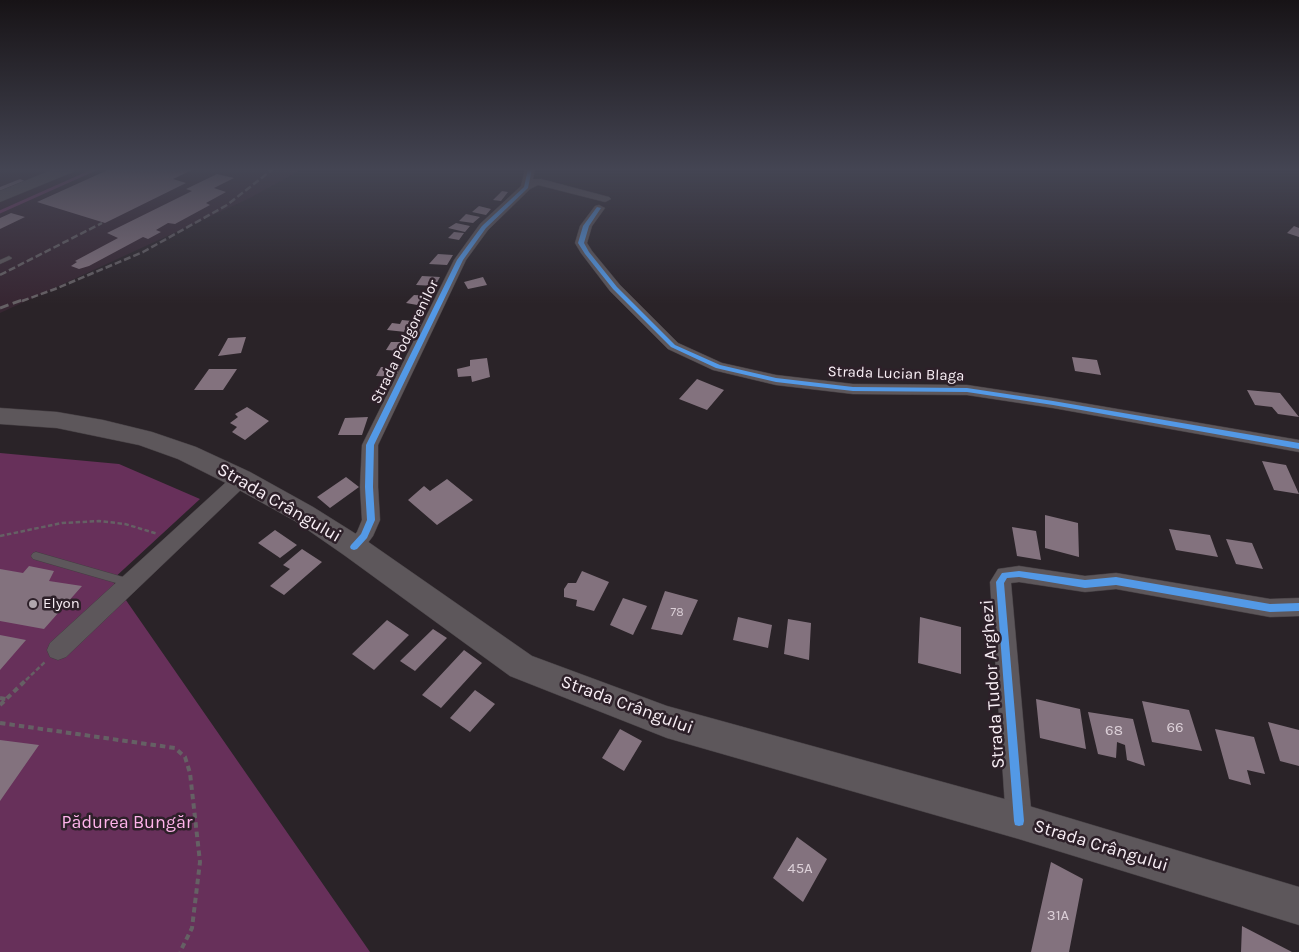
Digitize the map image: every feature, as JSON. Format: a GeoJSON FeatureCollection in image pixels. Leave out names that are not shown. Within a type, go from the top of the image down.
{"type":"FeatureCollection","features":[{"type":"Feature","properties":{"kind":"main road","name":"Strada Crângului"},"geometry":{"type":"LineString","coordinates":[[0,416],[57,420],[103,428],[144,438],[187,453],[241,479],[304,514],[354,546],[521,666],[668,722],[1018,821],[1299,906]]}},
{"type":"Feature","properties":{"kind":"street","name":"Strada Podgorenilor"},"geometry":{"type":"LineString","coordinates":[[354,546],[364,536],[371,520],[369,487],[370,445],[460,260],[484,227],[498,213]]}},
{"type":"Feature","properties":{"kind":"street","name":"Strada Lucian Blaga"},"geometry":{"type":"LineString","coordinates":[[595,213],[586,226],[581,243],[586,253],[615,288],[673,346],[718,367],[776,380],[853,388],[967,390],[1299,446]]}},
{"type":"Feature","properties":{"kind":"street"},"geometry":{"type":"LineString","coordinates":[[58,650],[241,479]]}},
{"type":"Feature","properties":{"kind":"street","name":"Strada Tudor Arghezi"},"geometry":{"type":"LineString","coordinates":[[1018,821],[1000,582],[1005,575],[1019,574],[1085,584],[1116,581],[1270,608],[1299,608]]}},
{"type":"Feature","properties":{"kind":"lane"},"geometry":{"type":"LineString","coordinates":[[0,262],[9,258]]}},
{"type":"Feature","properties":{"kind":"lane"},"geometry":{"type":"LineString","coordinates":[[36,556],[130,583]]}},
{"type":"Feature","properties":{"kind":"path"},"geometry":{"type":"LineString","coordinates":[[0,536],[62,523],[99,521],[125,524],[176,540]]}},
{"type":"Feature","properties":{"kind":"path"},"geometry":{"type":"LineString","coordinates":[[0,705],[58,650]]}},
{"type":"Feature","properties":{"kind":"path"},"geometry":{"type":"LineString","coordinates":[[0,698],[6,699]]}},
{"type":"Feature","properties":{"kind":"path"},"geometry":{"type":"LineString","coordinates":[[0,723],[175,748],[185,757],[190,773],[200,862],[192,928],[180,952]]}},
{"type":"Feature","properties":{"kind":"shaded area"},"geometry":{"type":"Polygon","coordinates":[[[0,213],[216,213],[0,313],[0,213]]]}},
{"type":"Feature","properties":{"kind":"green space","name":"Pădurea Bungăr"},"geometry":{"type":"Polygon","coordinates":[[[0,453],[119,464],[200,499],[112,580],[370,952],[0,952],[0,453]]]}},
{"type":"Feature","properties":{"kind":"building"},"geometry":{"type":"Polygon","coordinates":[[[10,213],[25,217],[0,229],[0,218],[10,213]]]}},
{"type":"Feature","properties":{"kind":"building"},"geometry":{"type":"Polygon","coordinates":[[[74,213],[124,213],[105,223],[74,213]]]}},
{"type":"Feature","properties":{"kind":"building"},"geometry":{"type":"Polygon","coordinates":[[[147,213],[194,213],[175,224],[168,223],[156,230],[161,232],[148,239],[143,237],[89,266],[79,269],[71,266],[77,262],[75,261],[118,238],[107,233],[147,213]]]}},
{"type":"Feature","properties":{"kind":"building"},"geometry":{"type":"Polygon","coordinates":[[[466,214],[480,217],[473,223],[459,221],[466,214]]]}},
{"type":"Feature","properties":{"kind":"building"},"geometry":{"type":"Polygon","coordinates":[[[456,223],[470,226],[465,232],[448,228],[456,223]]]}},
{"type":"Feature","properties":{"kind":"building"},"geometry":{"type":"Polygon","coordinates":[[[1294,226],[1299,228],[1299,237],[1287,233],[1294,226]]]}},
{"type":"Feature","properties":{"kind":"building"},"geometry":{"type":"Polygon","coordinates":[[[454,232],[464,233],[459,240],[448,238],[454,232]]]}},
{"type":"Feature","properties":{"kind":"building"},"geometry":{"type":"Polygon","coordinates":[[[438,254],[453,255],[447,265],[429,264],[438,254]]]}},
{"type":"Feature","properties":{"kind":"building"},"geometry":{"type":"Polygon","coordinates":[[[422,276],[440,277],[435,286],[416,285],[422,276]]]}},
{"type":"Feature","properties":{"kind":"building"},"geometry":{"type":"Polygon","coordinates":[[[483,277],[487,285],[468,289],[464,282],[483,277]]]}},
{"type":"Feature","properties":{"kind":"building"},"geometry":{"type":"Polygon","coordinates":[[[414,295],[430,296],[423,306],[406,303],[414,295]]]}},
{"type":"Feature","properties":{"kind":"building"},"geometry":{"type":"Polygon","coordinates":[[[402,320],[422,322],[415,333],[387,330],[392,323],[400,324],[402,320]]]}},
{"type":"Feature","properties":{"kind":"building"},"geometry":{"type":"Polygon","coordinates":[[[246,337],[241,353],[218,356],[228,338],[246,337]]]}},
{"type":"Feature","properties":{"kind":"building"},"geometry":{"type":"Polygon","coordinates":[[[391,342],[406,342],[400,351],[386,350],[391,342]]]}},
{"type":"Feature","properties":{"kind":"building"},"geometry":{"type":"Polygon","coordinates":[[[1072,357],[1097,360],[1101,375],[1075,371],[1072,357]]]}},
{"type":"Feature","properties":{"kind":"building"},"geometry":{"type":"Polygon","coordinates":[[[487,358],[490,377],[472,382],[471,376],[458,377],[457,369],[470,366],[470,360],[487,358]]]}},
{"type":"Feature","properties":{"kind":"building"},"geometry":{"type":"Polygon","coordinates":[[[381,367],[401,367],[397,377],[376,376],[381,367]]]}},
{"type":"Feature","properties":{"kind":"building"},"geometry":{"type":"Polygon","coordinates":[[[209,369],[237,369],[223,390],[194,390],[209,369]]]}},
{"type":"Feature","properties":{"kind":"building"},"geometry":{"type":"Polygon","coordinates":[[[697,379],[724,390],[707,410],[679,399],[697,379]]]}},
{"type":"Feature","properties":{"kind":"building"},"geometry":{"type":"Polygon","coordinates":[[[1247,390],[1280,393],[1299,417],[1278,414],[1272,407],[1255,405],[1247,390]]]}},
{"type":"Feature","properties":{"kind":"building"},"geometry":{"type":"Polygon","coordinates":[[[247,407],[269,421],[245,440],[232,432],[237,427],[230,423],[238,417],[235,414],[247,407]]]}},
{"type":"Feature","properties":{"kind":"building"},"geometry":{"type":"Polygon","coordinates":[[[368,417],[362,435],[338,435],[345,418],[368,417]]]}},
{"type":"Feature","properties":{"kind":"building"},"geometry":{"type":"Polygon","coordinates":[[[1262,461],[1286,465],[1299,494],[1274,490],[1262,461]]]}},
{"type":"Feature","properties":{"kind":"building"},"geometry":{"type":"Polygon","coordinates":[[[346,477],[359,487],[330,508],[317,497],[346,477]]]}},
{"type":"Feature","properties":{"kind":"building"},"geometry":{"type":"Polygon","coordinates":[[[447,479],[473,500],[437,525],[408,500],[424,486],[430,491],[447,479]]]}},
{"type":"Feature","properties":{"kind":"building"},"geometry":{"type":"Polygon","coordinates":[[[1045,515],[1078,523],[1079,557],[1045,548],[1045,515]]]}},
{"type":"Feature","properties":{"kind":"building"},"geometry":{"type":"Polygon","coordinates":[[[1012,527],[1036,531],[1041,560],[1017,556],[1012,527]]]}},
{"type":"Feature","properties":{"kind":"building"},"geometry":{"type":"Polygon","coordinates":[[[1169,529],[1210,535],[1218,557],[1176,550],[1169,529]]]}},
{"type":"Feature","properties":{"kind":"building"},"geometry":{"type":"Polygon","coordinates":[[[275,530],[297,545],[280,558],[258,543],[275,530]]]}},
{"type":"Feature","properties":{"kind":"building"},"geometry":{"type":"Polygon","coordinates":[[[1226,539],[1252,543],[1263,569],[1236,564],[1226,539]]]}},
{"type":"Feature","properties":{"kind":"building"},"geometry":{"type":"Polygon","coordinates":[[[302,549],[322,562],[284,595],[270,586],[290,569],[283,565],[302,549]]]}},
{"type":"Feature","properties":{"kind":"building","name":"Elyon"},"geometry":{"type":"Polygon","coordinates":[[[29,566],[54,571],[49,581],[82,586],[44,629],[0,621],[0,569],[23,573],[29,566]]]}},
{"type":"Feature","properties":{"kind":"building"},"geometry":{"type":"Polygon","coordinates":[[[582,571],[609,582],[594,611],[576,606],[577,600],[564,597],[564,589],[568,583],[576,583],[582,571]]]}},
{"type":"Feature","properties":{"kind":"building"},"geometry":{"type":"Polygon","coordinates":[[[665,591],[698,600],[682,635],[651,629],[665,591]]]}},
{"type":"Feature","properties":{"kind":"building"},"geometry":{"type":"Polygon","coordinates":[[[623,598],[647,606],[633,635],[610,625],[623,598]]]}},
{"type":"Feature","properties":{"kind":"building"},"geometry":{"type":"Polygon","coordinates":[[[738,617],[772,625],[768,648],[733,640],[738,617]]]}},
{"type":"Feature","properties":{"kind":"building"},"geometry":{"type":"Polygon","coordinates":[[[920,617],[961,627],[961,674],[918,663],[920,617]]]}},
{"type":"Feature","properties":{"kind":"building"},"geometry":{"type":"Polygon","coordinates":[[[788,619],[811,623],[809,660],[784,654],[788,619]]]}},
{"type":"Feature","properties":{"kind":"building"},"geometry":{"type":"Polygon","coordinates":[[[387,620],[409,635],[374,670],[352,654],[387,620]]]}},
{"type":"Feature","properties":{"kind":"building"},"geometry":{"type":"Polygon","coordinates":[[[433,629],[447,638],[415,671],[400,661],[433,629]]]}},
{"type":"Feature","properties":{"kind":"building"},"geometry":{"type":"Polygon","coordinates":[[[0,635],[26,640],[0,670],[0,635]]]}},
{"type":"Feature","properties":{"kind":"building"},"geometry":{"type":"Polygon","coordinates":[[[464,650],[482,663],[441,708],[422,695],[464,650]]]}},
{"type":"Feature","properties":{"kind":"building"},"geometry":{"type":"Polygon","coordinates":[[[475,690],[495,704],[470,732],[450,718],[475,690]]]}},
{"type":"Feature","properties":{"kind":"building"},"geometry":{"type":"Polygon","coordinates":[[[1036,699],[1080,709],[1086,749],[1040,738],[1036,699]]]}},
{"type":"Feature","properties":{"kind":"building"},"geometry":{"type":"Polygon","coordinates":[[[1142,701],[1189,710],[1202,751],[1152,742],[1142,701]]]}},
{"type":"Feature","properties":{"kind":"building"},"geometry":{"type":"Polygon","coordinates":[[[1088,712],[1133,719],[1145,766],[1127,760],[1125,745],[1117,742],[1116,758],[1098,754],[1088,712]]]}},
{"type":"Feature","properties":{"kind":"building"},"geometry":{"type":"Polygon","coordinates":[[[1268,722],[1299,730],[1299,766],[1280,761],[1268,722]]]}},
{"type":"Feature","properties":{"kind":"building"},"geometry":{"type":"Polygon","coordinates":[[[620,729],[642,741],[624,771],[602,758],[620,729]]]}},
{"type":"Feature","properties":{"kind":"building"},"geometry":{"type":"Polygon","coordinates":[[[1215,729],[1254,737],[1265,774],[1247,770],[1251,785],[1229,779],[1215,729]]]}},
{"type":"Feature","properties":{"kind":"building"},"geometry":{"type":"Polygon","coordinates":[[[0,740],[39,745],[0,801],[0,740]]]}},
{"type":"Feature","properties":{"kind":"building"},"geometry":{"type":"Polygon","coordinates":[[[797,837],[827,859],[803,902],[773,878],[797,837]]]}},
{"type":"Feature","properties":{"kind":"building"},"geometry":{"type":"Polygon","coordinates":[[[1051,862],[1083,879],[1069,952],[1031,952],[1051,862]]]}},
{"type":"Feature","properties":{"kind":"building"},"geometry":{"type":"Polygon","coordinates":[[[1242,926],[1292,952],[1241,952],[1242,926]]]}},
{"type":"Feature","properties":{"kind":"railway"},"geometry":{"type":"LineString","coordinates":[[22,301],[143,252],[212,213]]}},
{"type":"Feature","properties":{"kind":"railway"},"geometry":{"type":"LineString","coordinates":[[0,275],[102,223]]}},
{"type":"Feature","properties":{"kind":"railway"},"geometry":{"type":"LineString","coordinates":[[0,308],[25,299]]}},
{"type":"Feature","properties":{"kind":"cycle path"},"geometry":{"type":"LineString","coordinates":[[354,547],[364,536],[371,520],[369,487],[370,445],[460,260],[484,227],[498,213]]}},
{"type":"Feature","properties":{"kind":"cycle path"},"geometry":{"type":"LineString","coordinates":[[595,213],[586,226],[581,243],[615,288],[673,346],[718,367],[776,380],[853,389],[967,390],[1299,446]]}},
{"type":"Feature","properties":{"kind":"cycle path"},"geometry":{"type":"LineString","coordinates":[[1019,821],[1000,582],[1005,575],[1019,574],[1085,584],[1116,581],[1270,608],[1299,607]]}},
{"type":"Feature","properties":{"kind":"place","name":"Elyon"},"geometry":{"type":"Point","coordinates":[33,604]}}]}
